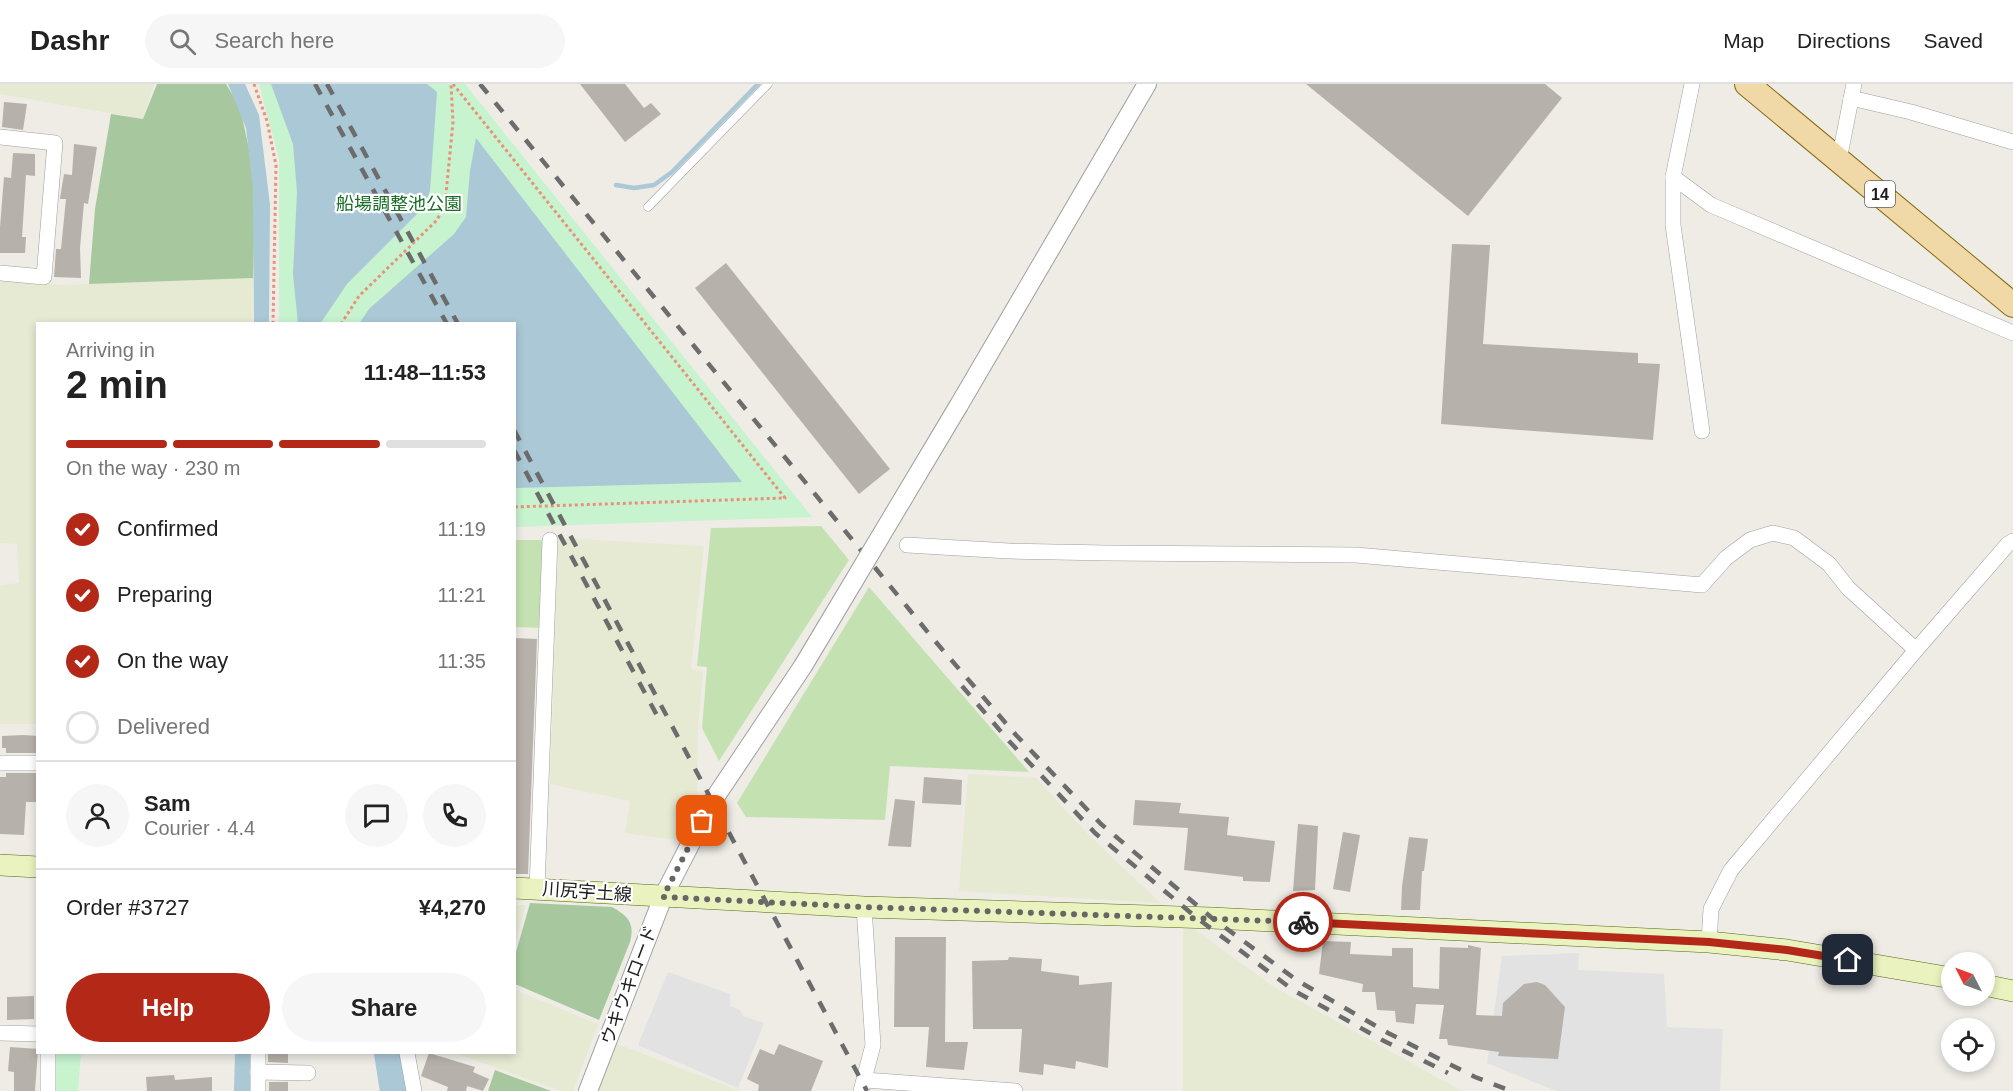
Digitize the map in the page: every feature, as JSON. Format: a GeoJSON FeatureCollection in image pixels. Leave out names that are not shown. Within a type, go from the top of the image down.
{"type":"FeatureCollection","features":[{"type":"Feature","properties":{"kind":"main road","name":"14"},"geometry":{"type":"LineString","coordinates":[[1747,84],[2013,305]]}},
{"type":"Feature","properties":{"kind":"main road"},"geometry":{"type":"LineString","coordinates":[[0,866],[36,867]]}},
{"type":"Feature","properties":{"kind":"main road","name":"川尻宇土線"},"geometry":{"type":"LineString","coordinates":[[516,888],[864,907],[1223,919],[1709,942],[1787,950],[1941,976]]}},
{"type":"Feature","properties":{"kind":"main road"},"geometry":{"type":"LineString","coordinates":[[1995,987],[2013,991]]}},
{"type":"Feature","properties":{"kind":"street","name":"ウキウキロード"},"geometry":{"type":"LineString","coordinates":[[588,1091],[663,897],[712,802],[803,666],[1147,84]]}},
{"type":"Feature","properties":{"kind":"street"},"geometry":{"type":"LineString","coordinates":[[1692,84],[1673,177],[1672,225],[1702,430]]}},
{"type":"Feature","properties":{"kind":"street"},"geometry":{"type":"LineString","coordinates":[[1839,160],[1852,91],[2013,142]]}},
{"type":"Feature","properties":{"kind":"street"},"geometry":{"type":"LineString","coordinates":[[0,137],[55,143],[44,277],[0,273]]}},
{"type":"Feature","properties":{"kind":"street"},"geometry":{"type":"LineString","coordinates":[[1673,177],[1711,205],[2013,333]]}},
{"type":"Feature","properties":{"kind":"street"},"geometry":{"type":"LineString","coordinates":[[907,545],[1009,551],[1356,555],[1702,585],[1726,558],[1750,540],[1773,533],[1794,538],[1829,564],[1848,588],[1917,650]]}},
{"type":"Feature","properties":{"kind":"street"},"geometry":{"type":"LineString","coordinates":[[537,889],[550,540]]}},
{"type":"Feature","properties":{"kind":"street"},"geometry":{"type":"LineString","coordinates":[[1709,942],[1711,909],[1731,870],[1917,650],[2013,541]]}},
{"type":"Feature","properties":{"kind":"street"},"geometry":{"type":"LineString","coordinates":[[0,763],[36,762]]}},
{"type":"Feature","properties":{"kind":"street"},"geometry":{"type":"LineString","coordinates":[[864,907],[873,1045],[863,1085],[1015,1091]]}},
{"type":"Feature","properties":{"kind":"street"},"geometry":{"type":"LineString","coordinates":[[0,1033],[36,1034]]}},
{"type":"Feature","properties":{"kind":"street"},"geometry":{"type":"LineString","coordinates":[[48,1054],[48,1091]]}},
{"type":"Feature","properties":{"kind":"street"},"geometry":{"type":"LineString","coordinates":[[258,1054],[258,1091]]}},
{"type":"Feature","properties":{"kind":"street"},"geometry":{"type":"LineString","coordinates":[[407,1054],[414,1091]]}},
{"type":"Feature","properties":{"kind":"street"},"geometry":{"type":"LineString","coordinates":[[258,1072],[308,1073]]}},
{"type":"Feature","properties":{"kind":"lane"},"geometry":{"type":"LineString","coordinates":[[648,207],[768,84]]}},
{"type":"Feature","properties":{"kind":"path"},"geometry":{"type":"LineString","coordinates":[[254,84],[267,122],[276,165],[273,322]]}},
{"type":"Feature","properties":{"kind":"path"},"geometry":{"type":"LineString","coordinates":[[342,322],[359,296],[437,220],[445,204],[453,122],[452,84]]}},
{"type":"Feature","properties":{"kind":"path"},"geometry":{"type":"LineString","coordinates":[[452,84],[786,498],[516,507]]}},
{"type":"Feature","properties":{"kind":"green space"},"geometry":{"type":"Polygon","coordinates":[[[0,84],[154,84],[143,119],[0,94],[0,84]]]}},
{"type":"Feature","properties":{"kind":"green space"},"geometry":{"type":"Polygon","coordinates":[[[157,84],[226,84],[240,107],[256,182],[253,278],[89,284],[95,209],[111,114],[143,119],[157,84]]]}},
{"type":"Feature","properties":{"kind":"green space","name":"船場調整池公園"},"geometry":{"type":"Polygon","coordinates":[[[259,84],[465,84],[812,517],[516,527],[516,322],[279,322],[279,159],[259,84]]]}},
{"type":"Feature","properties":{"kind":"green space"},"geometry":{"type":"Polygon","coordinates":[[[253,278],[252,322],[36,322],[36,724],[0,724],[0,585],[19,583],[17,544],[0,543],[0,281],[60,285],[253,278]]]}},
{"type":"Feature","properties":{"kind":"green space"},"geometry":{"type":"Polygon","coordinates":[[[821,526],[849,560],[719,761],[702,728],[707,667],[697,666],[711,528],[821,526]]]}},
{"type":"Feature","properties":{"kind":"green space"},"geometry":{"type":"Polygon","coordinates":[[[558,538],[704,546],[691,669],[703,671],[698,728],[697,808],[676,840],[625,833],[630,801],[550,784],[558,538]]]}},
{"type":"Feature","properties":{"kind":"green space"},"geometry":{"type":"Polygon","coordinates":[[[516,540],[545,540],[542,628],[516,627],[516,540]]]}},
{"type":"Feature","properties":{"kind":"green space"},"geometry":{"type":"Polygon","coordinates":[[[869,587],[1029,772],[890,766],[885,820],[746,817],[737,803],[869,587]]]}},
{"type":"Feature","properties":{"kind":"green space"},"geometry":{"type":"Polygon","coordinates":[[[968,774],[1036,778],[1086,832],[1160,903],[959,891],[968,774]]]}},
{"type":"Feature","properties":{"kind":"green space"},"geometry":{"type":"Polygon","coordinates":[[[530,903],[612,907],[626,917],[631,925],[630,942],[599,1020],[516,984],[516,952],[530,903]]]}},
{"type":"Feature","properties":{"kind":"green space"},"geometry":{"type":"Polygon","coordinates":[[[516,905],[526,905],[516,940],[516,905]]]}},
{"type":"Feature","properties":{"kind":"green space"},"geometry":{"type":"Polygon","coordinates":[[[1190,926],[1271,985],[1462,1091],[1183,1091],[1183,927],[1190,926]]]}},
{"type":"Feature","properties":{"kind":"green space"},"geometry":{"type":"Polygon","coordinates":[[[516,990],[598,1024],[573,1091],[561,1091],[458,1054],[516,1054],[516,990]]]}},
{"type":"Feature","properties":{"kind":"green space"},"geometry":{"type":"Polygon","coordinates":[[[617,1044],[740,1091],[598,1091],[617,1044]]]}},
{"type":"Feature","properties":{"kind":"green space"},"geometry":{"type":"Polygon","coordinates":[[[53,1054],[81,1054],[78,1091],[53,1091],[53,1054]]]}},
{"type":"Feature","properties":{"kind":"green space"},"geometry":{"type":"Polygon","coordinates":[[[495,1070],[551,1091],[488,1091],[495,1070]]]}},
{"type":"Feature","properties":{"kind":"shaded area"},"geometry":{"type":"Polygon","coordinates":[[[1579,953],[1578,970],[1664,974],[1667,1027],[1723,1029],[1720,1091],[1556,1091],[1487,1063],[1502,956],[1579,953]]]}},
{"type":"Feature","properties":{"kind":"shaded area"},"geometry":{"type":"Polygon","coordinates":[[[668,972],[730,994],[730,1006],[740,1010],[743,1016],[764,1023],[738,1088],[638,1045],[668,972]]]}},
{"type":"Feature","properties":{"kind":"water"},"geometry":{"type":"Polygon","coordinates":[[[228,84],[245,84],[259,115],[270,205],[269,322],[254,322],[253,189],[246,128],[228,84]]]}},
{"type":"Feature","properties":{"kind":"water"},"geometry":{"type":"Polygon","coordinates":[[[271,84],[427,84],[437,92],[430,191],[423,208],[347,284],[321,322],[298,322],[293,274],[297,192],[293,144],[271,84]]]}},
{"type":"Feature","properties":{"kind":"water"},"geometry":{"type":"Polygon","coordinates":[[[476,138],[742,482],[516,488],[516,322],[360,322],[369,309],[454,234],[466,217],[470,171],[476,138]]]}},
{"type":"Feature","properties":{"kind":"building"},"geometry":{"type":"Polygon","coordinates":[[[580,84],[625,84],[644,108],[651,103],[661,114],[625,142],[580,84]]]}},
{"type":"Feature","properties":{"kind":"building"},"geometry":{"type":"Polygon","coordinates":[[[1306,84],[1545,84],[1562,98],[1468,216],[1306,84]]]}},
{"type":"Feature","properties":{"kind":"building"},"geometry":{"type":"Polygon","coordinates":[[[4,102],[27,104],[23,130],[2,127],[4,102]]]}},
{"type":"Feature","properties":{"kind":"building"},"geometry":{"type":"Polygon","coordinates":[[[74,144],[97,147],[88,204],[84,203],[80,248],[81,278],[54,277],[56,249],[61,249],[66,199],[60,199],[61,192],[64,174],[72,175],[74,144]]]}},
{"type":"Feature","properties":{"kind":"building"},"geometry":{"type":"Polygon","coordinates":[[[13,153],[35,154],[35,176],[26,175],[22,237],[26,237],[25,253],[0,253],[4,177],[11,178],[13,153]]]}},
{"type":"Feature","properties":{"kind":"building"},"geometry":{"type":"Polygon","coordinates":[[[1452,244],[1490,245],[1483,344],[1638,353],[1638,363],[1660,364],[1653,440],[1441,424],[1452,244]]]}},
{"type":"Feature","properties":{"kind":"building"},"geometry":{"type":"Polygon","coordinates":[[[726,263],[890,469],[859,494],[695,288],[726,263]]]}},
{"type":"Feature","properties":{"kind":"building"},"geometry":{"type":"Polygon","coordinates":[[[516,638],[537,639],[528,874],[516,874],[516,638]]]}},
{"type":"Feature","properties":{"kind":"building"},"geometry":{"type":"Polygon","coordinates":[[[2,736],[36,736],[36,753],[6,753],[6,748],[2,748],[2,736]]]}},
{"type":"Feature","properties":{"kind":"building"},"geometry":{"type":"Polygon","coordinates":[[[6,773],[36,773],[36,802],[26,802],[24,835],[0,834],[0,777],[6,777],[6,773]]]}},
{"type":"Feature","properties":{"kind":"building"},"geometry":{"type":"Polygon","coordinates":[[[924,777],[962,780],[961,805],[922,803],[924,777]]]}},
{"type":"Feature","properties":{"kind":"building"},"geometry":{"type":"Polygon","coordinates":[[[895,799],[915,801],[911,847],[888,846],[895,799]]]}},
{"type":"Feature","properties":{"kind":"building"},"geometry":{"type":"Polygon","coordinates":[[[1135,800],[1181,803],[1179,813],[1229,817],[1227,835],[1275,841],[1270,882],[1243,881],[1243,877],[1184,870],[1188,828],[1133,825],[1135,800]]]}},
{"type":"Feature","properties":{"kind":"building"},"geometry":{"type":"Polygon","coordinates":[[[1298,824],[1318,826],[1315,890],[1293,891],[1298,824]]]}},
{"type":"Feature","properties":{"kind":"building"},"geometry":{"type":"Polygon","coordinates":[[[1343,832],[1360,835],[1350,892],[1333,889],[1343,832]]]}},
{"type":"Feature","properties":{"kind":"building"},"geometry":{"type":"Polygon","coordinates":[[[1409,837],[1428,839],[1424,871],[1422,871],[1420,910],[1401,910],[1409,837]]]}},
{"type":"Feature","properties":{"kind":"building"},"geometry":{"type":"Polygon","coordinates":[[[895,937],[946,937],[945,1042],[968,1042],[964,1070],[926,1067],[929,1027],[894,1027],[895,937]]]}},
{"type":"Feature","properties":{"kind":"building"},"geometry":{"type":"Polygon","coordinates":[[[1323,941],[1351,942],[1350,954],[1392,956],[1392,948],[1413,948],[1413,987],[1439,989],[1440,947],[1468,948],[1468,945],[1481,948],[1476,1015],[1502,1016],[1503,1003],[1524,984],[1537,982],[1545,985],[1565,1007],[1558,1059],[1498,1056],[1499,1052],[1448,1045],[1447,1039],[1439,1039],[1444,1005],[1416,1004],[1414,1024],[1396,1022],[1395,1011],[1377,1010],[1375,992],[1362,992],[1363,984],[1319,974],[1323,941]]]}},
{"type":"Feature","properties":{"kind":"building"},"geometry":{"type":"Polygon","coordinates":[[[1009,957],[1042,959],[1041,971],[1079,976],[1079,985],[1112,982],[1108,1068],[1076,1061],[1075,1069],[1044,1064],[1043,1075],[1019,1072],[1022,1029],[973,1029],[972,961],[1008,960],[1009,957]]]}},
{"type":"Feature","properties":{"kind":"building"},"geometry":{"type":"Polygon","coordinates":[[[34,996],[34,1019],[7,1020],[7,997],[34,996]]]}},
{"type":"Feature","properties":{"kind":"building"},"geometry":{"type":"Polygon","coordinates":[[[779,1044],[823,1061],[811,1091],[758,1091],[759,1085],[747,1079],[760,1049],[774,1055],[779,1044]]]}},
{"type":"Feature","properties":{"kind":"building"},"geometry":{"type":"Polygon","coordinates":[[[10,1047],[36,1049],[35,1091],[14,1091],[14,1072],[8,1071],[10,1047]]]}},
{"type":"Feature","properties":{"kind":"building"},"geometry":{"type":"Polygon","coordinates":[[[268,1054],[288,1054],[288,1063],[268,1062],[268,1054]]]}},
{"type":"Feature","properties":{"kind":"building"},"geometry":{"type":"Polygon","coordinates":[[[429,1054],[432,1054],[475,1067],[473,1072],[489,1079],[483,1091],[467,1086],[466,1091],[447,1091],[448,1087],[421,1076],[429,1054]]]}},
{"type":"Feature","properties":{"kind":"building"},"geometry":{"type":"Polygon","coordinates":[[[174,1075],[175,1080],[212,1077],[212,1091],[147,1091],[146,1077],[174,1075]]]}},
{"type":"Feature","properties":{"kind":"building"},"geometry":{"type":"Polygon","coordinates":[[[269,1082],[288,1082],[288,1091],[269,1091],[269,1082]]]}},
{"type":"Feature","properties":{"kind":"waterway"},"geometry":{"type":"LineString","coordinates":[[616,185],[634,188],[654,185],[672,172],[758,84]]}},
{"type":"Feature","properties":{"kind":"waterway"},"geometry":{"type":"LineString","coordinates":[[248,1091],[249,1054]]}},
{"type":"Feature","properties":{"kind":"waterway"},"geometry":{"type":"LineString","coordinates":[[388,1054],[394,1091]]}},
{"type":"Feature","properties":{"kind":"railway"},"geometry":{"type":"LineString","coordinates":[[315,84],[446,322]]}},
{"type":"Feature","properties":{"kind":"railway"},"geometry":{"type":"LineString","coordinates":[[327,84],[457,322]]}},
{"type":"Feature","properties":{"kind":"railway"},"geometry":{"type":"LineString","coordinates":[[480,84],[935,641],[1016,735],[1101,824],[1212,918],[1298,981],[1388,1033],[1475,1077],[1511,1091]]}},
{"type":"Feature","properties":{"kind":"railway"},"geometry":{"type":"LineString","coordinates":[[516,434],[867,1091]]}},
{"type":"Feature","properties":{"kind":"railway"},"geometry":{"type":"LineString","coordinates":[[516,454],[660,721]]}},
{"type":"Feature","properties":{"kind":"railway"},"geometry":{"type":"LineString","coordinates":[[962,686],[1009,741],[1095,833],[1197,918],[1293,990],[1384,1041],[1448,1073]]}},
{"type":"Feature","properties":{"kind":"way so far"},"geometry":{"type":"LineString","coordinates":[[702,821],[663,897],[864,907],[1303,922]]}},
{"type":"Feature","properties":{"kind":"route"},"geometry":{"type":"LineString","coordinates":[[1303,922],[1709,942],[1787,950],[1848,960]]}}]}
